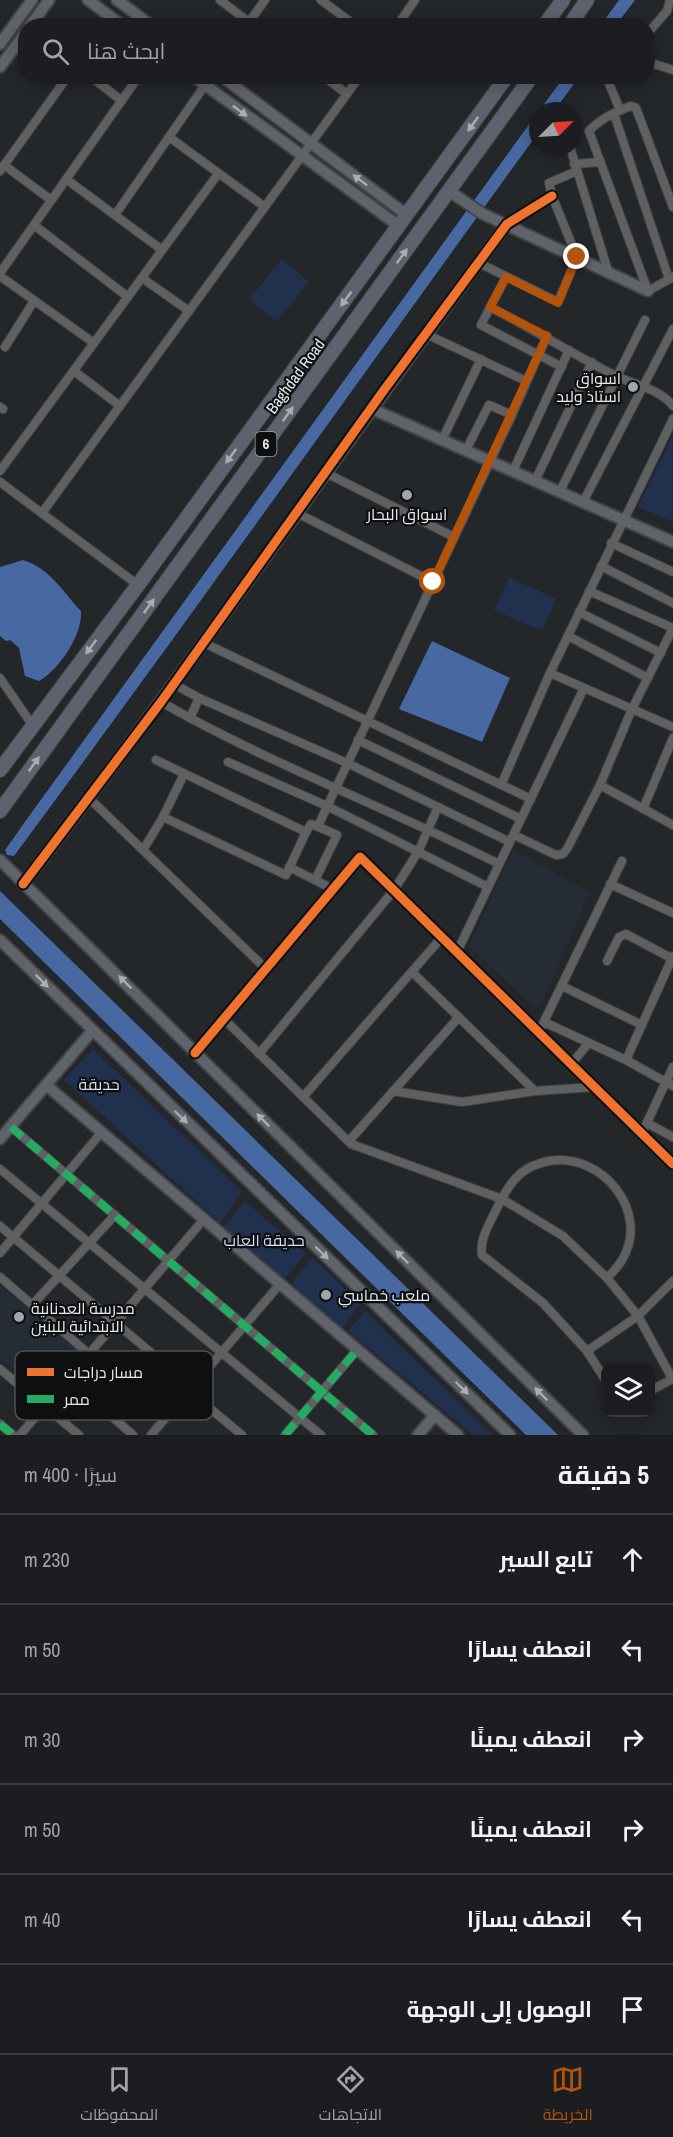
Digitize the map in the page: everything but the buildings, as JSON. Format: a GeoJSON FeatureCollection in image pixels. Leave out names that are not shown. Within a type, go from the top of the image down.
{"type":"FeatureCollection","features":[{"type":"Feature","properties":{"kind":"highway"},"geometry":{"type":"LineString","coordinates":[[550,18],[563,0]]}},
{"type":"Feature","properties":{"kind":"highway"},"geometry":{"type":"LineString","coordinates":[[574,18],[587,0]]}},
{"type":"Feature","properties":{"kind":"highway","name":"Baghdad Road"},"geometry":{"type":"LineString","coordinates":[[0,770],[138,585],[501,84]]}},
{"type":"Feature","properties":{"kind":"highway","name":"Baghdad Road"},"geometry":{"type":"LineString","coordinates":[[0,811],[526,84]]}},
{"type":"Feature","properties":{"kind":"main road"},"geometry":{"type":"LineString","coordinates":[[36,18],[49,0]]}},
{"type":"Feature","properties":{"kind":"main road"},"geometry":{"type":"LineString","coordinates":[[88,0],[112,18]]}},
{"type":"Feature","properties":{"kind":"main road"},"geometry":{"type":"LineString","coordinates":[[0,44],[28,1]]}},
{"type":"Feature","properties":{"kind":"main road"},"geometry":{"type":"LineString","coordinates":[[120,1],[142,18]]}},
{"type":"Feature","properties":{"kind":"main road"},"geometry":{"type":"LineString","coordinates":[[0,67],[18,43]]}},
{"type":"Feature","properties":{"kind":"main road"},"geometry":{"type":"LineString","coordinates":[[240,84],[403,220]]}},
{"type":"Feature","properties":{"kind":"main road"},"geometry":{"type":"LineString","coordinates":[[205,85],[302,156],[403,220]]}},
{"type":"Feature","properties":{"kind":"main road"},"geometry":{"type":"LineString","coordinates":[[449,191],[483,214],[648,291]]}},
{"type":"Feature","properties":{"kind":"main road"},"geometry":{"type":"LineString","coordinates":[[23,884],[161,702],[172,683],[507,224]]}},
{"type":"Feature","properties":{"kind":"main road"},"geometry":{"type":"LineString","coordinates":[[372,409],[673,542]]}},
{"type":"Feature","properties":{"kind":"main road"},"geometry":{"type":"LineString","coordinates":[[0,860],[583,1435]]}},
{"type":"Feature","properties":{"kind":"main road"},"geometry":{"type":"LineString","coordinates":[[0,940],[510,1435]]}},
{"type":"Feature","properties":{"kind":"main road"},"geometry":{"type":"LineString","coordinates":[[0,1139],[92,1031]]}},
{"type":"Feature","properties":{"kind":"main road"},"geometry":{"type":"LineString","coordinates":[[46,1086],[458,1435]]}},
{"type":"Feature","properties":{"kind":"main road"},"geometry":{"type":"LineString","coordinates":[[418,1435],[435,1415]]}},
{"type":"Feature","properties":{"kind":"street"},"geometry":{"type":"LineString","coordinates":[[220,0],[244,18]]}},
{"type":"Feature","properties":{"kind":"street"},"geometry":{"type":"LineString","coordinates":[[255,18],[265,0]]}},
{"type":"Feature","properties":{"kind":"street"},"geometry":{"type":"LineString","coordinates":[[321,0],[345,18]]}},
{"type":"Feature","properties":{"kind":"street"},"geometry":{"type":"LineString","coordinates":[[403,18],[415,0]]}},
{"type":"Feature","properties":{"kind":"street"},"geometry":{"type":"LineString","coordinates":[[655,25],[671,4]]}},
{"type":"Feature","properties":{"kind":"street"},"geometry":{"type":"LineString","coordinates":[[655,64],[671,69],[673,80]]}},
{"type":"Feature","properties":{"kind":"street"},"geometry":{"type":"LineString","coordinates":[[51,200],[2,168],[62,84]]}},
{"type":"Feature","properties":{"kind":"street"},"geometry":{"type":"LineString","coordinates":[[101,84],[122,100]]}},
{"type":"Feature","properties":{"kind":"street"},"geometry":{"type":"LineString","coordinates":[[94,343],[0,274],[133,84]]}},
{"type":"Feature","properties":{"kind":"street"},"geometry":{"type":"LineString","coordinates":[[334,84],[347,94]]}},
{"type":"Feature","properties":{"kind":"street"},"geometry":{"type":"LineString","coordinates":[[42,513],[354,84]]}},
{"type":"Feature","properties":{"kind":"street"},"geometry":{"type":"LineString","coordinates":[[608,84],[617,112],[671,278],[648,291],[590,130],[595,124],[617,112],[631,106],[636,108],[673,207]]}},
{"type":"Feature","properties":{"kind":"street"},"geometry":{"type":"LineString","coordinates":[[115,215],[205,85]]}},
{"type":"Feature","properties":{"kind":"street"},"geometry":{"type":"LineString","coordinates":[[169,137],[265,207]]}},
{"type":"Feature","properties":{"kind":"street"},"geometry":{"type":"LineString","coordinates":[[573,156],[608,271]]}},
{"type":"Feature","properties":{"kind":"street"},"geometry":{"type":"LineString","coordinates":[[478,263],[558,303],[577,257],[549,183],[576,168],[601,162]]}},
{"type":"Feature","properties":{"kind":"street"},"geometry":{"type":"LineString","coordinates":[[0,471],[218,174]]}},
{"type":"Feature","properties":{"kind":"street"},"geometry":{"type":"LineString","coordinates":[[66,179],[162,250]]}},
{"type":"Feature","properties":{"kind":"street"},"geometry":{"type":"LineString","coordinates":[[507,224],[552,196]]}},
{"type":"Feature","properties":{"kind":"street"},"geometry":{"type":"LineString","coordinates":[[34,225],[128,297]]}},
{"type":"Feature","properties":{"kind":"street"},"geometry":{"type":"LineString","coordinates":[[506,277],[481,325],[562,367]]}},
{"type":"Feature","properties":{"kind":"street"},"geometry":{"type":"LineString","coordinates":[[142,278],[189,311]]}},
{"type":"Feature","properties":{"kind":"street"},"geometry":{"type":"LineString","coordinates":[[5,347],[34,301]]}},
{"type":"Feature","properties":{"kind":"street"},"geometry":{"type":"LineString","coordinates":[[490,307],[617,376],[667,398],[673,406]]}},
{"type":"Feature","properties":{"kind":"street"},"geometry":{"type":"LineString","coordinates":[[560,491],[645,320]]}},
{"type":"Feature","properties":{"kind":"street"},"geometry":{"type":"LineString","coordinates":[[583,502],[673,329]]}},
{"type":"Feature","properties":{"kind":"street"},"geometry":{"type":"LineString","coordinates":[[426,334],[526,381]]}},
{"type":"Feature","properties":{"kind":"street"},"geometry":{"type":"LineString","coordinates":[[318,826],[547,336]]}},
{"type":"Feature","properties":{"kind":"street"},"geometry":{"type":"LineString","coordinates":[[513,471],[569,350]]}},
{"type":"Feature","properties":{"kind":"street"},"geometry":{"type":"LineString","coordinates":[[442,440],[481,359]]}},
{"type":"Feature","properties":{"kind":"street"},"geometry":{"type":"LineString","coordinates":[[535,481],[592,362]]}},
{"type":"Feature","properties":{"kind":"street"},"geometry":{"type":"LineString","coordinates":[[74,371],[120,406]]}},
{"type":"Feature","properties":{"kind":"street"},"geometry":{"type":"LineString","coordinates":[[466,450],[489,405],[512,415]]}},
{"type":"Feature","properties":{"kind":"street"},"geometry":{"type":"LineString","coordinates":[[501,785],[611,543],[673,419]]}},
{"type":"Feature","properties":{"kind":"street"},"geometry":{"type":"LineString","coordinates":[[326,473],[454,537]]}},
{"type":"Feature","properties":{"kind":"street"},"geometry":{"type":"LineString","coordinates":[[0,482],[138,585]]}},
{"type":"Feature","properties":{"kind":"street"},"geometry":{"type":"LineString","coordinates":[[297,513],[433,582]]}},
{"type":"Feature","properties":{"kind":"street"},"geometry":{"type":"LineString","coordinates":[[611,543],[673,572]]}},
{"type":"Feature","properties":{"kind":"street"},"geometry":{"type":"LineString","coordinates":[[601,566],[673,603]]}},
{"type":"Feature","properties":{"kind":"street"},"geometry":{"type":"LineString","coordinates":[[172,683],[199,698],[347,763],[438,807],[556,855],[563,854],[600,785],[632,709],[673,628],[589,591]]}},
{"type":"Feature","properties":{"kind":"street"},"geometry":{"type":"LineString","coordinates":[[579,612],[661,653]]}},
{"type":"Feature","properties":{"kind":"street"},"geometry":{"type":"LineString","coordinates":[[568,636],[648,678]]}},
{"type":"Feature","properties":{"kind":"street"},"geometry":{"type":"LineString","coordinates":[[202,642],[531,799]]}},
{"type":"Feature","properties":{"kind":"street"},"geometry":{"type":"LineString","coordinates":[[550,673],[673,727]]}},
{"type":"Feature","properties":{"kind":"street"},"geometry":{"type":"LineString","coordinates":[[0,678],[33,726]]}},
{"type":"Feature","properties":{"kind":"street"},"geometry":{"type":"LineString","coordinates":[[457,952],[584,688]]}},
{"type":"Feature","properties":{"kind":"street"},"geometry":{"type":"LineString","coordinates":[[0,694],[11,694]]}},
{"type":"Feature","properties":{"kind":"street"},"geometry":{"type":"LineString","coordinates":[[190,718],[199,698]]}},
{"type":"Feature","properties":{"kind":"street"},"geometry":{"type":"LineString","coordinates":[[161,702],[335,788],[428,828],[499,864]]}},
{"type":"Feature","properties":{"kind":"street"},"geometry":{"type":"LineString","coordinates":[[643,808],[673,738]]}},
{"type":"Feature","properties":{"kind":"street"},"geometry":{"type":"LineString","coordinates":[[358,740],[521,819]]}},
{"type":"Feature","properties":{"kind":"street"},"geometry":{"type":"LineString","coordinates":[[156,760],[306,832]]}},
{"type":"Feature","properties":{"kind":"street"},"geometry":{"type":"LineString","coordinates":[[228,762],[327,806],[488,887]]}},
{"type":"Feature","properties":{"kind":"street"},"geometry":{"type":"LineString","coordinates":[[143,850],[163,817],[184,774]]}},
{"type":"Feature","properties":{"kind":"street"},"geometry":{"type":"LineString","coordinates":[[600,785],[673,825]]}},
{"type":"Feature","properties":{"kind":"street"},"geometry":{"type":"LineString","coordinates":[[89,798],[266,969]]}},
{"type":"Feature","properties":{"kind":"street"},"geometry":{"type":"LineString","coordinates":[[259,1054],[394,890],[418,852],[438,807]]}},
{"type":"Feature","properties":{"kind":"street"},"geometry":{"type":"LineString","coordinates":[[163,817],[286,874],[306,832],[311,825],[318,826],[337,835],[315,880]]}},
{"type":"Feature","properties":{"kind":"street"},"geometry":{"type":"LineString","coordinates":[[195,1053],[360,856],[673,1164]]}},
{"type":"Feature","properties":{"kind":"street"},"geometry":{"type":"LineString","coordinates":[[539,1032],[622,861]]}},
{"type":"Feature","properties":{"kind":"street"},"geometry":{"type":"LineString","coordinates":[[289,867],[333,889]]}},
{"type":"Feature","properties":{"kind":"street"},"geometry":{"type":"LineString","coordinates":[[610,884],[673,913]]}},
{"type":"Feature","properties":{"kind":"street"},"geometry":{"type":"LineString","coordinates":[[607,961],[619,938],[626,934],[673,958],[626,1060]]}},
{"type":"Feature","properties":{"kind":"street"},"geometry":{"type":"LineString","coordinates":[[303,1096],[442,937]]}},
{"type":"Feature","properties":{"kind":"street"},"geometry":{"type":"LineString","coordinates":[[411,972],[535,1091]]}},
{"type":"Feature","properties":{"kind":"street"},"geometry":{"type":"LineString","coordinates":[[562,986],[642,1025]]}},
{"type":"Feature","properties":{"kind":"street"},"geometry":{"type":"LineString","coordinates":[[349,1141],[459,1017]]}},
{"type":"Feature","properties":{"kind":"street"},"geometry":{"type":"LineString","coordinates":[[224,1019],[351,1144],[502,1198],[563,1236],[607,1278],[638,1316],[673,1379],[655,1389]]}},
{"type":"Feature","properties":{"kind":"street"},"geometry":{"type":"LineString","coordinates":[[544,1022],[626,1060],[670,1084]]}},
{"type":"Feature","properties":{"kind":"street"},"geometry":{"type":"LineString","coordinates":[[572,1064],[588,1043]]}},
{"type":"Feature","properties":{"kind":"street"},"geometry":{"type":"LineString","coordinates":[[642,1133],[670,1084],[673,1067]]}},
{"type":"Feature","properties":{"kind":"street"},"geometry":{"type":"LineString","coordinates":[[393,1091],[462,1102],[535,1091],[594,1087]]}},
{"type":"Feature","properties":{"kind":"street"},"geometry":{"type":"LineString","coordinates":[[647,1123],[673,1137]]}},
{"type":"Feature","properties":{"kind":"street"},"geometry":{"type":"LineString","coordinates":[[11,1127],[373,1435]]}},
{"type":"Feature","properties":{"kind":"street"},"geometry":{"type":"LineString","coordinates":[[0,1253],[101,1133]]}},
{"type":"Feature","properties":{"kind":"street"},"geometry":{"type":"LineString","coordinates":[[601,1373],[587,1351],[543,1303],[482,1255],[480,1245],[502,1198],[522,1172],[544,1162],[556,1160],[579,1162],[596,1169],[616,1188],[625,1205],[630,1230],[622,1260],[607,1278]]}},
{"type":"Feature","properties":{"kind":"street"},"geometry":{"type":"LineString","coordinates":[[0,1169],[321,1435]]}},
{"type":"Feature","properties":{"kind":"street"},"geometry":{"type":"LineString","coordinates":[[33,1304],[115,1215]]}},
{"type":"Feature","properties":{"kind":"street"},"geometry":{"type":"LineString","coordinates":[[91,1351],[204,1219]]}},
{"type":"Feature","properties":{"kind":"street"},"geometry":{"type":"LineString","coordinates":[[0,1226],[147,1351]]}},
{"type":"Feature","properties":{"kind":"street"},"geometry":{"type":"LineString","coordinates":[[0,1277],[89,1351]]}},
{"type":"Feature","properties":{"kind":"street"},"geometry":{"type":"LineString","coordinates":[[587,1351],[638,1316],[673,1281]]}},
{"type":"Feature","properties":{"kind":"street"},"geometry":{"type":"LineString","coordinates":[[213,1362],[280,1284]]}},
{"type":"Feature","properties":{"kind":"street"},"geometry":{"type":"LineString","coordinates":[[285,1435],[357,1350]]}},
{"type":"Feature","properties":{"kind":"street"},"geometry":{"type":"LineString","coordinates":[[0,1369],[15,1381]]}},
{"type":"Feature","properties":{"kind":"street"},"geometry":{"type":"LineString","coordinates":[[213,1409],[242,1435]]}},
{"type":"Feature","properties":{"kind":"street"},"geometry":{"type":"LineString","coordinates":[[20,1435],[33,1420]]}},
{"type":"Feature","properties":{"kind":"street"},"geometry":{"type":"LineString","coordinates":[[61,1420],[79,1435]]}},
{"type":"Feature","properties":{"kind":"street"},"geometry":{"type":"LineString","coordinates":[[116,1420],[133,1435]]}},
{"type":"Feature","properties":{"kind":"street"},"geometry":{"type":"LineString","coordinates":[[151,1435],[164,1420]]}},
{"type":"Feature","properties":{"kind":"street"},"geometry":{"type":"LineString","coordinates":[[0,1424],[13,1435]]}},
{"type":"Feature","properties":{"kind":"shaded area"},"geometry":{"type":"Polygon","coordinates":[[[513,850],[590,892],[540,1007],[535,1008],[469,947],[513,850]]]}},
{"type":"Feature","properties":{"kind":"shaded area","name":"مدرسة العدنانية الابتدائية للبنين"},"geometry":{"type":"Polygon","coordinates":[[[0,1285],[76,1350],[15,1351],[15,1370],[0,1358],[0,1285]]]}},
{"type":"Feature","properties":{"kind":"green space"},"geometry":{"type":"Polygon","coordinates":[[[282,259],[309,282],[276,322],[249,299],[282,259]]]}},
{"type":"Feature","properties":{"kind":"green space"},"geometry":{"type":"Polygon","coordinates":[[[673,436],[673,522],[638,507],[673,436]]]}},
{"type":"Feature","properties":{"kind":"green space"},"geometry":{"type":"Polygon","coordinates":[[[509,577],[556,599],[542,631],[494,610],[509,577]]]}},
{"type":"Feature","properties":{"kind":"green space","name":"حديقة"},"geometry":{"type":"Polygon","coordinates":[[[93,1049],[242,1192],[220,1223],[64,1080],[93,1049]]]}},
{"type":"Feature","properties":{"kind":"green space","name":"حديقة العاب"},"geometry":{"type":"Polygon","coordinates":[[[245,1201],[306,1253],[283,1280],[223,1227],[245,1201]]]}},
{"type":"Feature","properties":{"kind":"green space","name":"ملعب خماسي"},"geometry":{"type":"Polygon","coordinates":[[[312,1257],[360,1304],[342,1328],[290,1286],[312,1257]]]}},
{"type":"Feature","properties":{"kind":"green space"},"geometry":{"type":"Polygon","coordinates":[[[365,1311],[492,1435],[473,1435],[348,1331],[365,1311]]]}},
{"type":"Feature","properties":{"kind":"water"},"geometry":{"type":"Polygon","coordinates":[[[619,0],[635,0],[621,18],[606,18],[619,0]]]}},
{"type":"Feature","properties":{"kind":"water"},"geometry":{"type":"Polygon","coordinates":[[[559,84],[574,84],[561,102],[546,102],[559,84]]]}},
{"type":"Feature","properties":{"kind":"water"},"geometry":{"type":"Polygon","coordinates":[[[529,124],[529,145],[14,856],[7,855],[5,850],[529,124]]]}},
{"type":"Feature","properties":{"kind":"water"},"geometry":{"type":"Polygon","coordinates":[[[23,560],[41,569],[55,581],[81,611],[78,630],[62,660],[39,681],[25,676],[19,648],[10,640],[6,641],[0,636],[0,567],[23,560]]]}},
{"type":"Feature","properties":{"kind":"water"},"geometry":{"type":"Polygon","coordinates":[[[432,641],[510,678],[482,742],[399,709],[432,641]]]}},
{"type":"Feature","properties":{"kind":"water"},"geometry":{"type":"Polygon","coordinates":[[[0,891],[558,1435],[526,1435],[0,919],[0,891]]]}},
{"type":"Feature","properties":{"kind":"marked path"},"geometry":{"type":"LineString","coordinates":[[11,1127],[373,1435]]}},
{"type":"Feature","properties":{"kind":"marked path"},"geometry":{"type":"LineString","coordinates":[[285,1435],[357,1350]]}},
{"type":"Feature","properties":{"kind":"marked path"},"geometry":{"type":"LineString","coordinates":[[0,1424],[13,1435]]}},
{"type":"Feature","properties":{"kind":"cycle path"},"geometry":{"type":"LineString","coordinates":[[23,884],[161,702],[384,390],[507,224],[552,196]]}},
{"type":"Feature","properties":{"kind":"cycle path"},"geometry":{"type":"LineString","coordinates":[[195,1053],[360,857],[673,1164]]}},
{"type":"Feature","properties":{"kind":"place","name":"اسواق استاذ وليد"},"geometry":{"type":"Point","coordinates":[633,387]}},
{"type":"Feature","properties":{"kind":"place","name":"اسواق البحار"},"geometry":{"type":"Point","coordinates":[407,495]}},
{"type":"Feature","properties":{"kind":"place","name":"ملعب خماسي"},"geometry":{"type":"Point","coordinates":[326,1295]}},
{"type":"Feature","properties":{"kind":"place","name":"مدرسة العدنانية الابتدائية للبنين"},"geometry":{"type":"Point","coordinates":[19,1317]}},
{"type":"Feature","properties":{"kind":"route"},"geometry":{"type":"LineString","coordinates":[[433,582],[547,336],[490,307],[506,277],[558,303],[577,257]]}}]}
